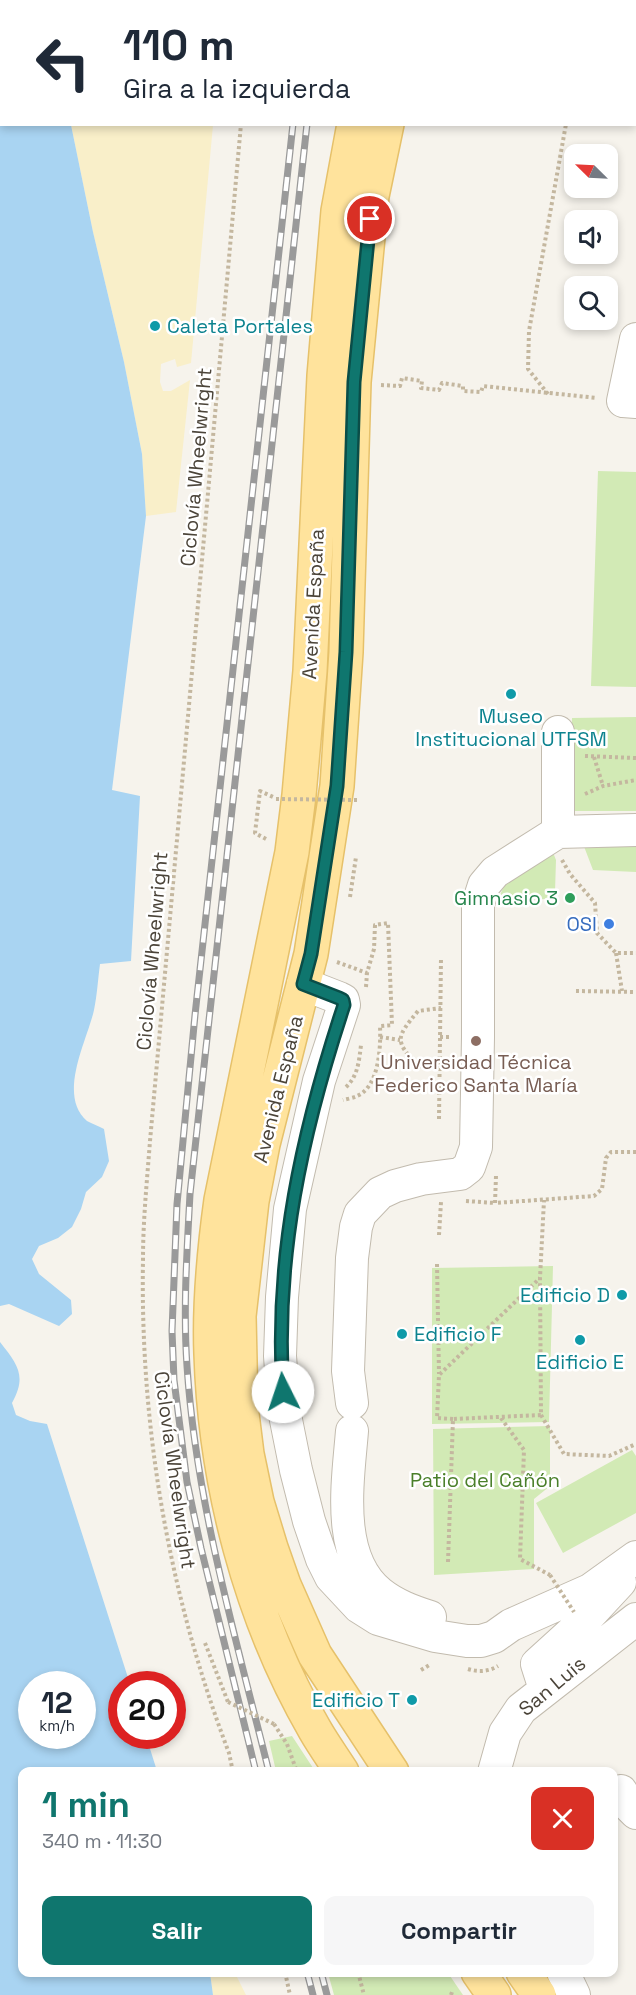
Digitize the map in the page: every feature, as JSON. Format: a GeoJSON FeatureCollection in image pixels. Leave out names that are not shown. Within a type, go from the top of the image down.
{"type":"FeatureCollection","features":[{"type":"Feature","properties":{"kind":"main road","name":"Avenida España"},"geometry":{"type":"LineString","coordinates":[[339,1767],[315,1730],[292,1686],[262,1615],[241,1550],[220,1454],[211,1354],[211,1313],[214,1251],[221,1200],[292,852],[299,795],[310,671],[324,376],[338,211],[354,126]]}},
{"type":"Feature","properties":{"kind":"main road","name":"Avenida España"},"geometry":{"type":"LineString","coordinates":[[387,126],[372,196],[354,382],[346,652],[337,786],[311,954],[263,1144],[252,1201],[239,1316],[241,1406],[247,1454],[257,1502],[284,1585],[315,1655],[389,1767]]}},
{"type":"Feature","properties":{"kind":"main road"},"geometry":{"type":"LineString","coordinates":[[481,1977],[494,1995]]}},
{"type":"Feature","properties":{"kind":"main road"},"geometry":{"type":"LineString","coordinates":[[527,1977],[539,1995]]}},
{"type":"Feature","properties":{"kind":"street"},"geometry":{"type":"LineString","coordinates":[[629,401],[636,339]]}},
{"type":"Feature","properties":{"kind":"street"},"geometry":{"type":"LineString","coordinates":[[555,825],[558,732]]}},
{"type":"Feature","properties":{"kind":"street"},"geometry":{"type":"LineString","coordinates":[[511,1625],[487,1627],[433,1618],[401,1607],[380,1593],[365,1578],[355,1559],[349,1536],[348,1491],[352,1417],[348,1371],[352,1258],[358,1220],[369,1203],[380,1193],[421,1179],[460,1174],[469,1167],[476,1147],[478,904],[484,885],[495,872],[555,825],[636,830]]}},
{"type":"Feature","properties":{"kind":"street"},"geometry":{"type":"LineString","coordinates":[[303,984],[343,1000],[344,1005],[319,1082],[290,1209],[282,1297],[280,1356],[284,1410],[296,1470],[309,1521],[331,1577],[358,1607],[378,1619],[435,1636],[481,1641],[494,1637],[511,1625],[590,1590],[636,1559]]}},
{"type":"Feature","properties":{"kind":"street"},"geometry":{"type":"LineString","coordinates":[[545,1689],[537,1664],[609,1595],[636,1559]]}},
{"type":"Feature","properties":{"kind":"street","name":"San Luis"},"geometry":{"type":"LineString","coordinates":[[495,1767],[505,1733],[521,1708],[636,1619]]}},
{"type":"Feature","properties":{"kind":"street"},"geometry":{"type":"LineString","coordinates":[[636,1799],[621,1791],[629,1806],[636,1813]]}},
{"type":"Feature","properties":{"kind":"street"},"geometry":{"type":"LineString","coordinates":[[566,1977],[574,1995]]}},
{"type":"Feature","properties":{"kind":"path","name":"Ciclovía Wheelwright"},"geometry":{"type":"LineString","coordinates":[[232,1767],[187,1627],[160,1503],[146,1377],[143,1259],[150,1142],[242,126]]}},
{"type":"Feature","properties":{"kind":"path"},"geometry":{"type":"LineString","coordinates":[[548,394],[528,369],[529,331],[566,126]]}},
{"type":"Feature","properties":{"kind":"path"},"geometry":{"type":"LineString","coordinates":[[354,382],[400,387],[402,378],[422,381],[421,388],[439,390],[442,383],[463,386],[463,391],[481,392],[483,386],[629,401]]}},
{"type":"Feature","properties":{"kind":"path"},"geometry":{"type":"LineString","coordinates":[[603,786],[594,757],[636,758]]}},
{"type":"Feature","properties":{"kind":"path"},"geometry":{"type":"LineString","coordinates":[[622,991],[616,953],[597,933],[595,903],[570,874],[555,825],[603,786],[636,780]]}},
{"type":"Feature","properties":{"kind":"path"},"geometry":{"type":"LineString","coordinates":[[276,799],[357,800]]}},
{"type":"Feature","properties":{"kind":"path"},"geometry":{"type":"LineString","coordinates":[[340,963],[367,974],[374,949],[375,925],[387,923],[393,1025],[380,1026],[375,1078],[359,1096],[341,1100]]}},
{"type":"Feature","properties":{"kind":"path"},"geometry":{"type":"LineString","coordinates":[[616,953],[636,953]]}},
{"type":"Feature","properties":{"kind":"path"},"geometry":{"type":"LineString","coordinates":[[440,1119],[441,958]]}},
{"type":"Feature","properties":{"kind":"path"},"geometry":{"type":"LineString","coordinates":[[576,991],[636,992]]}},
{"type":"Feature","properties":{"kind":"path"},"geometry":{"type":"LineString","coordinates":[[439,1068],[418,1066],[402,1048],[400,1040],[403,1030],[418,1011],[441,1008]]}},
{"type":"Feature","properties":{"kind":"path"},"geometry":{"type":"LineString","coordinates":[[380,1037],[400,1040]]}},
{"type":"Feature","properties":{"kind":"path"},"geometry":{"type":"LineString","coordinates":[[636,1152],[611,1152],[606,1158],[602,1189],[594,1197],[543,1200],[540,1278],[541,1415],[564,1454],[609,1456],[636,1444]]}},
{"type":"Feature","properties":{"kind":"path"},"geometry":{"type":"LineString","coordinates":[[439,1235],[440,1217]]}},
{"type":"Feature","properties":{"kind":"path"},"geometry":{"type":"LineString","coordinates":[[437,1264],[437,1418],[501,1418],[541,1415]]}},
{"type":"Feature","properties":{"kind":"path"},"geometry":{"type":"LineString","coordinates":[[438,1375],[540,1278]]}},
{"type":"Feature","properties":{"kind":"path"},"geometry":{"type":"LineString","coordinates":[[501,1418],[524,1450],[520,1559],[550,1575],[574,1612]]}},
{"type":"Feature","properties":{"kind":"path"},"geometry":{"type":"LineString","coordinates":[[448,1562],[453,1419]]}},
{"type":"Feature","properties":{"kind":"path"},"geometry":{"type":"LineString","coordinates":[[205,1643],[228,1702],[273,1724],[287,1744],[295,1767]]}},
{"type":"Feature","properties":{"kind":"path"},"geometry":{"type":"LineString","coordinates":[[286,1977],[290,1995]]}},
{"type":"Feature","properties":{"kind":"path"},"geometry":{"type":"LineString","coordinates":[[359,1977],[364,1995]]}},
{"type":"Feature","properties":{"kind":"green space"},"geometry":{"type":"Polygon","coordinates":[[[598,471],[636,472],[636,687],[591,686],[598,471]]]}},
{"type":"Feature","properties":{"kind":"green space"},"geometry":{"type":"Polygon","coordinates":[[[636,717],[636,811],[570,811],[572,718],[636,717]]]}},
{"type":"Feature","properties":{"kind":"green space"},"geometry":{"type":"Polygon","coordinates":[[[580,836],[636,838],[636,872],[593,870],[580,836]]]}},
{"type":"Feature","properties":{"kind":"green space"},"geometry":{"type":"Polygon","coordinates":[[[550,855],[554,855],[556,860],[555,892],[546,899],[499,901],[501,892],[511,879],[550,855]]]}},
{"type":"Feature","properties":{"kind":"green space"},"geometry":{"type":"Polygon","coordinates":[[[553,1266],[549,1422],[432,1424],[432,1268],[553,1266]]]}},
{"type":"Feature","properties":{"kind":"green space","name":"Patio del Cañón"},"geometry":{"type":"Polygon","coordinates":[[[550,1426],[550,1486],[534,1499],[534,1569],[434,1575],[433,1429],[550,1426]]]}},
{"type":"Feature","properties":{"kind":"green space"},"geometry":{"type":"Polygon","coordinates":[[[632,1450],[636,1456],[636,1513],[563,1553],[536,1503],[632,1450]]]}},
{"type":"Feature","properties":{"kind":"green space"},"geometry":{"type":"Polygon","coordinates":[[[292,1736],[312,1767],[275,1767],[269,1741],[292,1736]]]}},
{"type":"Feature","properties":{"kind":"green space"},"geometry":{"type":"Polygon","coordinates":[[[329,1977],[451,1977],[463,1995],[334,1995],[329,1977]]]}},
{"type":"Feature","properties":{"kind":"sand","name":"Caleta Portales"},"geometry":{"type":"Polygon","coordinates":[[[71,126],[213,126],[191,363],[177,367],[175,359],[161,364],[160,382],[163,391],[171,391],[190,380],[176,512],[146,516],[142,454],[124,362],[93,232],[71,126]]]}},
{"type":"Feature","properties":{"kind":"sand"},"geometry":{"type":"Polygon","coordinates":[[[211,1977],[237,1977],[246,1995],[213,1995],[211,1977]]]}},
{"type":"Feature","properties":{"kind":"water"},"geometry":{"type":"Polygon","coordinates":[[[0,126],[71,126],[93,232],[124,362],[142,454],[146,516],[112,790],[140,796],[131,961],[100,964],[94,1010],[74,1083],[74,1097],[78,1110],[87,1121],[104,1129],[109,1161],[102,1177],[86,1192],[72,1227],[58,1238],[39,1246],[32,1259],[39,1274],[71,1300],[72,1314],[59,1326],[9,1304],[0,1306],[0,126]]]}},
{"type":"Feature","properties":{"kind":"water"},"geometry":{"type":"Polygon","coordinates":[[[0,1342],[16,1364],[20,1378],[17,1394],[12,1403],[16,1415],[30,1421],[47,1424],[126,1671],[108,1671],[108,1749],[150,1749],[156,1767],[18,1767],[18,1977],[211,1977],[213,1995],[0,1995],[0,1342]]]}},
{"type":"Feature","properties":{"kind":"railway"},"geometry":{"type":"LineString","coordinates":[[255,1767],[187,1482],[174,1380],[172,1331],[177,1204],[195,1015],[293,126]]}},
{"type":"Feature","properties":{"kind":"railway"},"geometry":{"type":"LineString","coordinates":[[268,1767],[219,1570],[199,1469],[187,1366],[186,1280],[190,1194],[307,126]]}},
{"type":"Feature","properties":{"kind":"railway"},"geometry":{"type":"LineString","coordinates":[[308,1977],[313,1995]]}},
{"type":"Feature","properties":{"kind":"railway"},"geometry":{"type":"LineString","coordinates":[[322,1977],[327,1995]]}},
{"type":"Feature","properties":{"kind":"place","name":"Caleta Portales"},"geometry":{"type":"Point","coordinates":[155,326]}},
{"type":"Feature","properties":{"kind":"place","name":"Museo Institucional UTFSM"},"geometry":{"type":"Point","coordinates":[511,694]}},
{"type":"Feature","properties":{"kind":"place","name":"Gimnasio 3"},"geometry":{"type":"Point","coordinates":[570,898]}},
{"type":"Feature","properties":{"kind":"place","name":"OSI"},"geometry":{"type":"Point","coordinates":[609,924]}},
{"type":"Feature","properties":{"kind":"place","name":"Universidad Técnica Federico Santa María"},"geometry":{"type":"Point","coordinates":[476,1041]}},
{"type":"Feature","properties":{"kind":"place","name":"Edificio D"},"geometry":{"type":"Point","coordinates":[622,1295]}},
{"type":"Feature","properties":{"kind":"place","name":"Edificio F"},"geometry":{"type":"Point","coordinates":[402,1334]}},
{"type":"Feature","properties":{"kind":"place","name":"Edificio E"},"geometry":{"type":"Point","coordinates":[580,1340]}},
{"type":"Feature","properties":{"kind":"place","name":"Edificio T"},"geometry":{"type":"Point","coordinates":[412,1700]}},
{"type":"Feature","properties":{"kind":"route"},"geometry":{"type":"LineString","coordinates":[[283,1392],[280,1356],[282,1297],[290,1209],[319,1082],[344,1005],[343,1000],[303,984],[311,954],[337,786],[346,652],[354,382],[370,219]]}}]}
